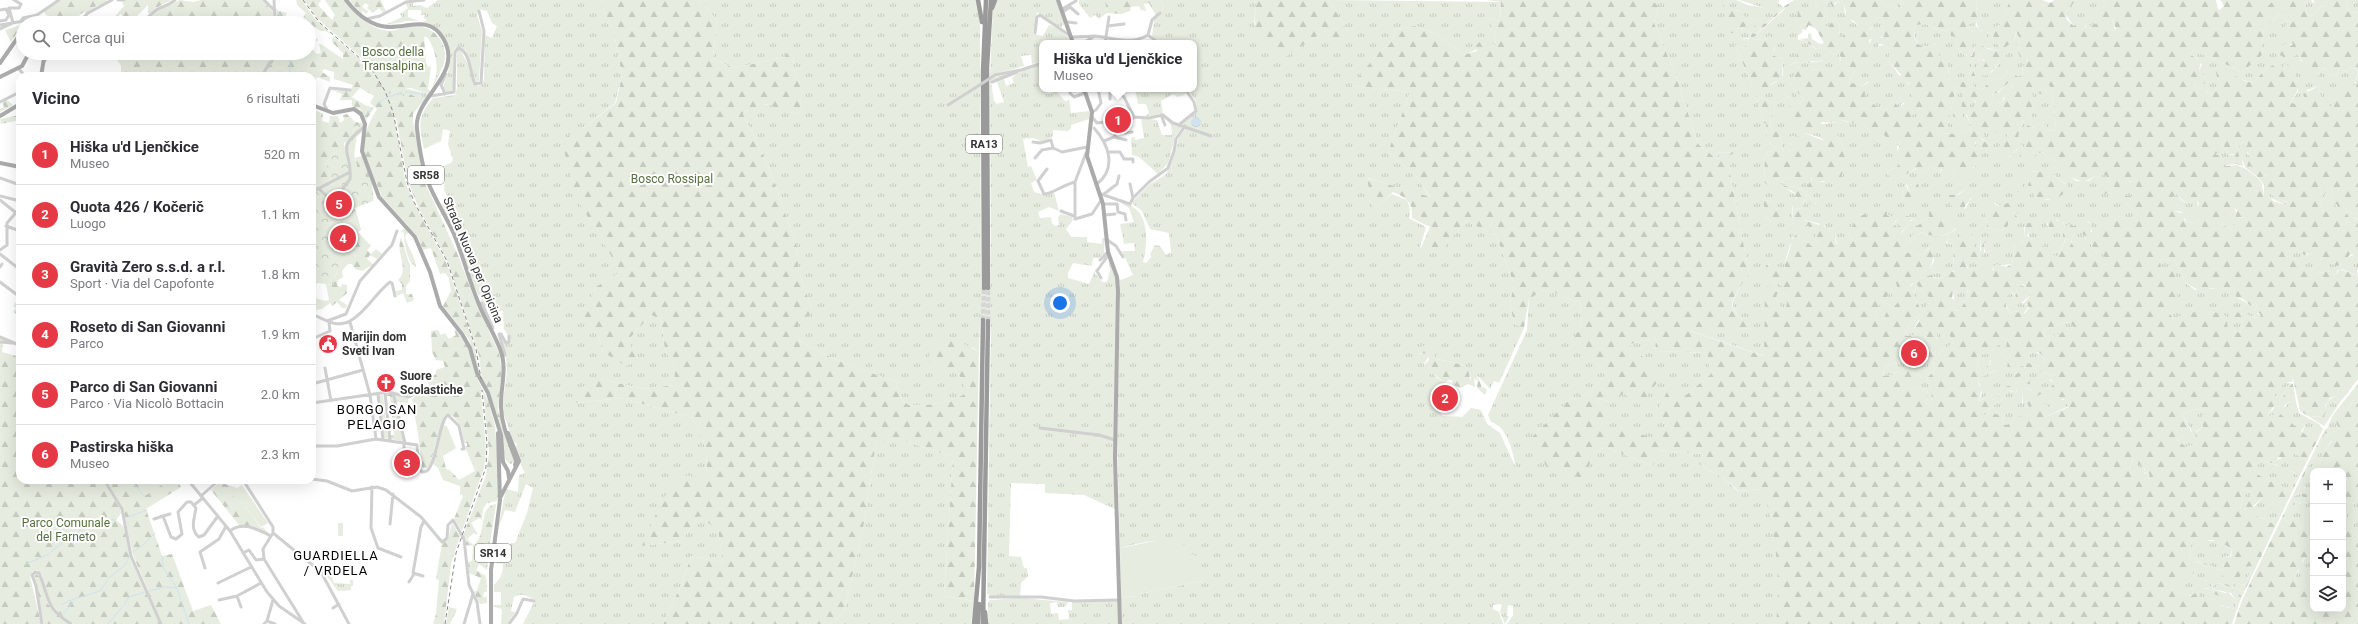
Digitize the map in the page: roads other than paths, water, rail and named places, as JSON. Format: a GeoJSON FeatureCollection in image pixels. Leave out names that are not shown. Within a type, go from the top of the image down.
{"type":"FeatureCollection","features":[{"type":"Feature","properties":{"kind":"highway"},"geometry":{"type":"LineString","coordinates":[[978,0],[982,12],[983,72]]}},
{"type":"Feature","properties":{"kind":"highway","name":"RA13"},"geometry":{"type":"LineString","coordinates":[[986,0],[983,72],[986,288],[988,86],[991,0]]}},
{"type":"Feature","properties":{"kind":"highway"},"geometry":{"type":"LineString","coordinates":[[988,86],[990,22],[995,0]]}},
{"type":"Feature","properties":{"kind":"highway"},"geometry":{"type":"LineString","coordinates":[[978,624],[981,565],[985,320]]}},
{"type":"Feature","properties":{"kind":"highway"},"geometry":{"type":"LineString","coordinates":[[974,624],[981,565]]}},
{"type":"Feature","properties":{"kind":"highway"},"geometry":{"type":"LineString","coordinates":[[981,565],[983,624]]}},
{"type":"Feature","properties":{"kind":"highway"},"geometry":{"type":"LineString","coordinates":[[981,565],[986,624]]}},
{"type":"Feature","properties":{"kind":"main road","name":"Strada Nuova per Opicina"},"geometry":{"type":"LineString","coordinates":[[346,0],[366,19],[386,27],[416,23],[432,27],[442,36],[447,47],[446,66],[431,96],[420,109],[416,121],[425,171],[430,186],[458,244],[478,303],[503,357],[504,371],[500,404],[502,419],[516,460],[515,467]]}},
{"type":"Feature","properties":{"kind":"main road"},"geometry":{"type":"LineString","coordinates":[[1058,0],[1063,10],[1072,40]]}},
{"type":"Feature","properties":{"kind":"main road"},"geometry":{"type":"LineString","coordinates":[[0,63],[16,41]]}},
{"type":"Feature","properties":{"kind":"main road"},"geometry":{"type":"LineString","coordinates":[[0,77],[19,69],[26,60]]}},
{"type":"Feature","properties":{"kind":"main road"},"geometry":{"type":"LineString","coordinates":[[42,72],[43,62]]}},
{"type":"Feature","properties":{"kind":"main road"},"geometry":{"type":"LineString","coordinates":[[1086,92],[1092,112],[1092,129],[1087,149],[1088,161],[1102,195],[1108,253],[1117,277],[1119,299],[1116,440],[1120,624]]}},
{"type":"Feature","properties":{"kind":"main road"},"geometry":{"type":"LineString","coordinates":[[1,115],[16,106]]}},
{"type":"Feature","properties":{"kind":"main road"},"geometry":{"type":"LineString","coordinates":[[316,106],[335,113],[354,109],[361,114],[366,126],[362,151],[377,194],[384,204],[407,227],[417,241],[430,272],[440,306],[462,334],[470,348],[479,378],[489,398],[502,442],[503,464],[507,469],[509,478]]}},
{"type":"Feature","properties":{"kind":"main road"},"geometry":{"type":"LineString","coordinates":[[2,163],[16,165]]}},
{"type":"Feature","properties":{"kind":"main road"},"geometry":{"type":"LineString","coordinates":[[497,426],[501,476]]}},
{"type":"Feature","properties":{"kind":"main road"},"geometry":{"type":"LineString","coordinates":[[503,454],[506,464],[515,467]]}},
{"type":"Feature","properties":{"kind":"main road"},"geometry":{"type":"LineString","coordinates":[[500,462],[507,469]]}},
{"type":"Feature","properties":{"kind":"main road"},"geometry":{"type":"LineString","coordinates":[[501,476],[507,469],[515,467]]}},
{"type":"Feature","properties":{"kind":"main road"},"geometry":{"type":"LineString","coordinates":[[509,478],[515,467]]}},
{"type":"Feature","properties":{"kind":"main road","name":"SR14"},"geometry":{"type":"LineString","coordinates":[[490,624],[491,570],[500,500],[501,476]]}},
{"type":"Feature","properties":{"kind":"main road","name":"SR14"},"geometry":{"type":"LineString","coordinates":[[500,500],[509,478]]}},
{"type":"Feature","properties":{"kind":"street"},"geometry":{"type":"LineString","coordinates":[[13,22],[9,8],[19,8],[22,3],[14,0]]}},
{"type":"Feature","properties":{"kind":"street"},"geometry":{"type":"LineString","coordinates":[[30,16],[37,14],[59,0]]}},
{"type":"Feature","properties":{"kind":"street"},"geometry":{"type":"LineString","coordinates":[[85,16],[112,0]]}},
{"type":"Feature","properties":{"kind":"street"},"geometry":{"type":"LineString","coordinates":[[118,0],[124,0]]}},
{"type":"Feature","properties":{"kind":"street"},"geometry":{"type":"LineString","coordinates":[[152,16],[157,9],[175,0]]}},
{"type":"Feature","properties":{"kind":"street"},"geometry":{"type":"LineString","coordinates":[[264,0],[273,9]]}},
{"type":"Feature","properties":{"kind":"street"},"geometry":{"type":"LineString","coordinates":[[274,0],[274,16]]}},
{"type":"Feature","properties":{"kind":"street"},"geometry":{"type":"LineString","coordinates":[[366,19],[380,16],[406,2],[424,0]]}},
{"type":"Feature","properties":{"kind":"street"},"geometry":{"type":"LineString","coordinates":[[1063,10],[1076,1]]}},
{"type":"Feature","properties":{"kind":"street"},"geometry":{"type":"LineString","coordinates":[[0,10],[4,8],[9,15],[6,20],[0,21]]}},
{"type":"Feature","properties":{"kind":"street"},"geometry":{"type":"LineString","coordinates":[[1063,10],[1070,8],[1078,14]]}},
{"type":"Feature","properties":{"kind":"street"},"geometry":{"type":"LineString","coordinates":[[431,96],[452,94],[455,89],[455,52],[458,48],[463,50],[470,65],[475,84],[479,85],[482,81],[484,31],[479,11]]}},
{"type":"Feature","properties":{"kind":"street"},"geometry":{"type":"LineString","coordinates":[[1139,40],[1148,35],[1152,20],[1160,13]]}},
{"type":"Feature","properties":{"kind":"street"},"geometry":{"type":"LineString","coordinates":[[1035,33],[1037,17],[1040,15],[1072,37],[1095,36],[1117,40]]}},
{"type":"Feature","properties":{"kind":"street"},"geometry":{"type":"LineString","coordinates":[[1105,37],[1109,17]]}},
{"type":"Feature","properties":{"kind":"street"},"geometry":{"type":"LineString","coordinates":[[0,29],[13,22]]}},
{"type":"Feature","properties":{"kind":"street"},"geometry":{"type":"LineString","coordinates":[[0,25],[16,22]]}},
{"type":"Feature","properties":{"kind":"street"},"geometry":{"type":"LineString","coordinates":[[1067,22],[1076,23]]}},
{"type":"Feature","properties":{"kind":"street"},"geometry":{"type":"LineString","coordinates":[[1108,26],[1124,24]]}},
{"type":"Feature","properties":{"kind":"street"},"geometry":{"type":"LineString","coordinates":[[1148,35],[1155,40]]}},
{"type":"Feature","properties":{"kind":"street"},"geometry":{"type":"LineString","coordinates":[[1088,40],[1095,36]]}},
{"type":"Feature","properties":{"kind":"street"},"geometry":{"type":"LineString","coordinates":[[264,72],[274,60]]}},
{"type":"Feature","properties":{"kind":"street"},"geometry":{"type":"LineString","coordinates":[[992,82],[1039,64]]}},
{"type":"Feature","properties":{"kind":"street"},"geometry":{"type":"LineString","coordinates":[[445,94],[441,85],[446,72],[446,66]]}},
{"type":"Feature","properties":{"kind":"street"},"geometry":{"type":"LineString","coordinates":[[948,105],[996,75],[1020,70]]}},
{"type":"Feature","properties":{"kind":"street"},"geometry":{"type":"LineString","coordinates":[[335,113],[323,106],[330,88],[350,90]]}},
{"type":"Feature","properties":{"kind":"street"},"geometry":{"type":"LineString","coordinates":[[1070,93],[1074,97],[1084,92]]}},
{"type":"Feature","properties":{"kind":"street"},"geometry":{"type":"LineString","coordinates":[[1092,112],[1096,110],[1101,103],[1099,92]]}},
{"type":"Feature","properties":{"kind":"street"},"geometry":{"type":"LineString","coordinates":[[1110,92],[1110,99]]}},
{"type":"Feature","properties":{"kind":"street"},"geometry":{"type":"LineString","coordinates":[[1117,92],[1124,97],[1134,118]]}},
{"type":"Feature","properties":{"kind":"street"},"geometry":{"type":"LineString","coordinates":[[1180,124],[1196,111],[1194,102],[1187,92]]}},
{"type":"Feature","properties":{"kind":"street"},"geometry":{"type":"LineString","coordinates":[[0,102],[16,94]]}},
{"type":"Feature","properties":{"kind":"street"},"geometry":{"type":"LineString","coordinates":[[1161,115],[1165,125]]}},
{"type":"Feature","properties":{"kind":"street"},"geometry":{"type":"LineString","coordinates":[[1119,127],[1126,126],[1134,118],[1149,118],[1161,115],[1173,123],[1180,124],[1211,136]]}},
{"type":"Feature","properties":{"kind":"street"},"geometry":{"type":"LineString","coordinates":[[1092,117],[1097,123]]}},
{"type":"Feature","properties":{"kind":"street"},"geometry":{"type":"LineString","coordinates":[[1097,184],[1105,176],[1110,164],[1108,161],[1109,152],[1104,141],[1092,129],[1097,123],[1113,121],[1125,133],[1132,132]]}},
{"type":"Feature","properties":{"kind":"street"},"geometry":{"type":"LineString","coordinates":[[350,172],[318,188],[333,202],[350,179],[350,172],[345,145],[348,140],[366,126]]}},
{"type":"Feature","properties":{"kind":"street"},"geometry":{"type":"LineString","coordinates":[[1102,195],[1130,204],[1133,198],[1168,168],[1174,151],[1176,139],[1185,126]]}},
{"type":"Feature","properties":{"kind":"street"},"geometry":{"type":"LineString","coordinates":[[1104,141],[1114,137],[1119,127]]}},
{"type":"Feature","properties":{"kind":"street"},"geometry":{"type":"LineString","coordinates":[[1114,137],[1122,141],[1126,140]]}},
{"type":"Feature","properties":{"kind":"street"},"geometry":{"type":"LineString","coordinates":[[1033,142],[1040,143],[1051,140],[1053,148]]}},
{"type":"Feature","properties":{"kind":"street"},"geometry":{"type":"LineString","coordinates":[[1035,158],[1042,150],[1053,148],[1062,152],[1087,149],[1075,182],[1074,216]]}},
{"type":"Feature","properties":{"kind":"street"},"geometry":{"type":"LineString","coordinates":[[1109,152],[1120,152],[1124,160],[1132,159],[1133,162]]}},
{"type":"Feature","properties":{"kind":"street"},"geometry":{"type":"LineString","coordinates":[[1082,161],[1088,161]]}},
{"type":"Feature","properties":{"kind":"street"},"geometry":{"type":"LineString","coordinates":[[1047,168],[1038,181],[1044,194],[1049,194],[1063,185],[1075,182]]}},
{"type":"Feature","properties":{"kind":"street"},"geometry":{"type":"LineString","coordinates":[[1061,211],[1074,216],[1075,219],[1092,214],[1102,195],[1117,184],[1119,176]]}},
{"type":"Feature","properties":{"kind":"street"},"geometry":{"type":"LineString","coordinates":[[0,178],[16,184]]}},
{"type":"Feature","properties":{"kind":"street"},"geometry":{"type":"LineString","coordinates":[[1130,184],[1133,198]]}},
{"type":"Feature","properties":{"kind":"street"},"geometry":{"type":"LineString","coordinates":[[0,196],[16,200]]}},
{"type":"Feature","properties":{"kind":"street"},"geometry":{"type":"LineString","coordinates":[[0,200],[16,212],[8,220],[6,226],[7,244],[0,250]]}},
{"type":"Feature","properties":{"kind":"street"},"geometry":{"type":"LineString","coordinates":[[1103,204],[1117,204],[1118,212],[1125,214],[1126,220]]}},
{"type":"Feature","properties":{"kind":"street"},"geometry":{"type":"LineString","coordinates":[[1105,215],[1115,214]]}},
{"type":"Feature","properties":{"kind":"street"},"geometry":{"type":"LineString","coordinates":[[6,226],[16,230]]}},
{"type":"Feature","properties":{"kind":"street"},"geometry":{"type":"LineString","coordinates":[[328,321],[347,312],[360,281],[392,245],[397,231]]}},
{"type":"Feature","properties":{"kind":"street"},"geometry":{"type":"LineString","coordinates":[[1106,239],[1116,246],[1123,257]]}},
{"type":"Feature","properties":{"kind":"street"},"geometry":{"type":"LineString","coordinates":[[1100,260],[1108,253]]}},
{"type":"Feature","properties":{"kind":"street"},"geometry":{"type":"LineString","coordinates":[[1101,278],[1097,271],[1108,253]]}},
{"type":"Feature","properties":{"kind":"street"},"geometry":{"type":"LineString","coordinates":[[0,254],[16,266]]}},
{"type":"Feature","properties":{"kind":"street"},"geometry":{"type":"LineString","coordinates":[[0,282],[16,294]]}},
{"type":"Feature","properties":{"kind":"street"},"geometry":{"type":"LineString","coordinates":[[316,316],[337,324],[350,322],[357,317],[390,282],[392,283],[394,296]]}},
{"type":"Feature","properties":{"kind":"street"},"geometry":{"type":"LineString","coordinates":[[478,303],[482,303],[493,328]]}},
{"type":"Feature","properties":{"kind":"street"},"geometry":{"type":"LineString","coordinates":[[316,337],[330,331],[328,321]]}},
{"type":"Feature","properties":{"kind":"street"},"geometry":{"type":"LineString","coordinates":[[350,322],[370,395],[376,439]]}},
{"type":"Feature","properties":{"kind":"street"},"geometry":{"type":"LineString","coordinates":[[503,357],[505,355],[499,334],[506,342],[509,342],[509,336]]}},
{"type":"Feature","properties":{"kind":"street"},"geometry":{"type":"LineString","coordinates":[[0,336],[16,344]]}},
{"type":"Feature","properties":{"kind":"street"},"geometry":{"type":"LineString","coordinates":[[0,342],[16,345]]}},
{"type":"Feature","properties":{"kind":"street"},"geometry":{"type":"LineString","coordinates":[[325,368],[331,401]]}},
{"type":"Feature","properties":{"kind":"street"},"geometry":{"type":"LineString","coordinates":[[316,383],[363,370]]}},
{"type":"Feature","properties":{"kind":"street"},"geometry":{"type":"LineString","coordinates":[[316,403],[385,393],[393,393],[410,397],[426,387]]}},
{"type":"Feature","properties":{"kind":"street"},"geometry":{"type":"LineString","coordinates":[[385,393],[390,440]]}},
{"type":"Feature","properties":{"kind":"street"},"geometry":{"type":"LineString","coordinates":[[393,393],[405,443],[404,455],[407,456]]}},
{"type":"Feature","properties":{"kind":"street"},"geometry":{"type":"LineString","coordinates":[[378,394],[383,440]]}},
{"type":"Feature","properties":{"kind":"street"},"geometry":{"type":"LineString","coordinates":[[316,446],[337,446],[376,439],[417,445],[419,468],[424,472],[428,470],[432,462],[446,416],[452,417],[459,426],[462,442]]}},
{"type":"Feature","properties":{"kind":"street"},"geometry":{"type":"LineString","coordinates":[[1040,428],[1098,435],[1116,440]]}},
{"type":"Feature","properties":{"kind":"street"},"geometry":{"type":"LineString","coordinates":[[316,480],[326,481],[352,491],[372,487],[382,488],[393,494],[424,521],[442,542],[447,538],[450,521],[454,521],[456,528],[464,539],[465,558],[473,594],[477,602],[480,624]]}},
{"type":"Feature","properties":{"kind":"street"},"geometry":{"type":"LineString","coordinates":[[106,484],[122,509],[131,556],[161,624]]}},
{"type":"Feature","properties":{"kind":"street"},"geometry":{"type":"LineString","coordinates":[[191,484],[230,531],[251,567],[273,600],[304,624]]}},
{"type":"Feature","properties":{"kind":"street"},"geometry":{"type":"LineString","coordinates":[[194,505],[214,484]]}},
{"type":"Feature","properties":{"kind":"street"},"geometry":{"type":"LineString","coordinates":[[246,484],[273,527],[272,534],[263,549],[264,559],[304,624]]}},
{"type":"Feature","properties":{"kind":"street"},"geometry":{"type":"LineString","coordinates":[[372,487],[371,528],[378,548],[401,556]]}},
{"type":"Feature","properties":{"kind":"street"},"geometry":{"type":"LineString","coordinates":[[390,524],[393,494]]}},
{"type":"Feature","properties":{"kind":"street"},"geometry":{"type":"LineString","coordinates":[[163,516],[171,537],[178,539],[182,534],[178,517],[179,510],[187,502],[194,505]]}},
{"type":"Feature","properties":{"kind":"street"},"geometry":{"type":"LineString","coordinates":[[194,505],[196,509],[193,517],[194,532],[199,537],[204,535],[218,516]]}},
{"type":"Feature","properties":{"kind":"street"},"geometry":{"type":"LineString","coordinates":[[154,519],[170,514]]}},
{"type":"Feature","properties":{"kind":"street"},"geometry":{"type":"LineString","coordinates":[[409,582],[414,574],[421,527],[424,521]]}},
{"type":"Feature","properties":{"kind":"street"},"geometry":{"type":"LineString","coordinates":[[204,568],[200,552],[219,539],[226,526]]}},
{"type":"Feature","properties":{"kind":"street"},"geometry":{"type":"LineString","coordinates":[[230,531],[236,527],[246,526],[272,534],[318,568],[349,624]]}},
{"type":"Feature","properties":{"kind":"street"},"geometry":{"type":"LineString","coordinates":[[243,553],[248,550],[256,560],[264,559]]}},
{"type":"Feature","properties":{"kind":"street"},"geometry":{"type":"LineString","coordinates":[[218,583],[251,567]]}},
{"type":"Feature","properties":{"kind":"street"},"geometry":{"type":"LineString","coordinates":[[42,624],[36,586],[32,575],[34,572],[39,573],[47,601],[71,624]]}},
{"type":"Feature","properties":{"kind":"street"},"geometry":{"type":"LineString","coordinates":[[414,574],[423,576]]}},
{"type":"Feature","properties":{"kind":"street"},"geometry":{"type":"LineString","coordinates":[[219,600],[237,596],[261,583]]}},
{"type":"Feature","properties":{"kind":"street"},"geometry":{"type":"LineString","coordinates":[[464,624],[473,594]]}},
{"type":"Feature","properties":{"kind":"street"},"geometry":{"type":"LineString","coordinates":[[237,596],[241,607]]}},
{"type":"Feature","properties":{"kind":"street"},"geometry":{"type":"LineString","coordinates":[[990,597],[1041,597],[1074,601],[1120,600]]}},
{"type":"Feature","properties":{"kind":"street"},"geometry":{"type":"LineString","coordinates":[[509,624],[518,611],[523,599],[534,601]]}},
{"type":"Feature","properties":{"kind":"street"},"geometry":{"type":"LineString","coordinates":[[264,624],[267,621],[273,600]]}},
{"type":"Feature","properties":{"kind":"street"},"geometry":{"type":"LineString","coordinates":[[333,608],[339,604]]}},
{"type":"Feature","properties":{"kind":"street"},"geometry":{"type":"LineString","coordinates":[[267,621],[275,624]]}},
{"type":"Feature","properties":{"kind":"water"},"geometry":{"type":"Polygon","coordinates":[[[1196,117],[1201,122],[1196,127],[1191,122],[1196,117]]]}},
{"type":"Feature","properties":{"kind":"waterway"},"geometry":{"type":"LineString","coordinates":[[276,9],[280,16]]}},
{"type":"Feature","properties":{"kind":"waterway"},"geometry":{"type":"LineString","coordinates":[[290,60],[290,72]]}},
{"type":"Feature","properties":{"kind":"waterway"},"geometry":{"type":"LineString","coordinates":[[384,99],[402,92]]}},
{"type":"Feature","properties":{"kind":"waterway"},"geometry":{"type":"LineString","coordinates":[[405,92],[424,94]]}},
{"type":"Feature","properties":{"kind":"waterway"},"geometry":{"type":"LineString","coordinates":[[376,105],[382,100]]}},
{"type":"Feature","properties":{"kind":"waterway"},"geometry":{"type":"LineString","coordinates":[[365,116],[373,107]]}},
{"type":"Feature","properties":{"kind":"waterway"},"geometry":{"type":"LineString","coordinates":[[134,484],[143,495]]}},
{"type":"Feature","properties":{"kind":"waterway"},"geometry":{"type":"LineString","coordinates":[[128,517],[147,510]]}},
{"type":"Feature","properties":{"kind":"waterway"},"geometry":{"type":"LineString","coordinates":[[99,521],[103,519],[116,520]]}},
{"type":"Feature","properties":{"kind":"waterway"},"geometry":{"type":"LineString","coordinates":[[51,552],[62,543],[70,540],[82,528],[96,522]]}},
{"type":"Feature","properties":{"kind":"waterway"},"geometry":{"type":"LineString","coordinates":[[143,545],[155,533]]}},
{"type":"Feature","properties":{"kind":"waterway"},"geometry":{"type":"LineString","coordinates":[[133,552],[141,546]]}},
{"type":"Feature","properties":{"kind":"waterway"},"geometry":{"type":"LineString","coordinates":[[26,564],[49,554]]}},
{"type":"Feature","properties":{"kind":"waterway"},"geometry":{"type":"LineString","coordinates":[[162,556],[163,567],[177,588],[189,624]]}},
{"type":"Feature","properties":{"kind":"waterway"},"geometry":{"type":"LineString","coordinates":[[109,578],[125,565],[129,557]]}},
{"type":"Feature","properties":{"kind":"waterway"},"geometry":{"type":"LineString","coordinates":[[61,605],[68,601],[100,591],[108,580]]}},
{"type":"Feature","properties":{"kind":"waterway"},"geometry":{"type":"LineString","coordinates":[[149,591],[164,587]]}},
{"type":"Feature","properties":{"kind":"waterway"},"geometry":{"type":"LineString","coordinates":[[166,587],[177,588]]}},
{"type":"Feature","properties":{"kind":"waterway"},"geometry":{"type":"LineString","coordinates":[[124,605],[129,597],[145,592]]}},
{"type":"Feature","properties":{"kind":"waterway"},"geometry":{"type":"LineString","coordinates":[[64,613],[74,601]]}},
{"type":"Feature","properties":{"kind":"waterway"},"geometry":{"type":"LineString","coordinates":[[108,624],[122,607]]}},
{"type":"Feature","properties":{"kind":"tunnel"},"geometry":{"type":"LineString","coordinates":[[983,320],[984,288]]}},
{"type":"Feature","properties":{"kind":"tunnel"},"geometry":{"type":"LineString","coordinates":[[988,288],[988,321]]}},
{"type":"Feature","properties":{"kind":"railway"},"geometry":{"type":"LineString","coordinates":[[303,0],[315,16]]}},
{"type":"Feature","properties":{"kind":"railway"},"geometry":{"type":"LineString","coordinates":[[316,18],[320,23],[371,68],[385,91],[393,112],[407,182],[414,202],[447,261],[476,349],[481,379]]}},
{"type":"Feature","properties":{"kind":"railway"},"geometry":{"type":"LineString","coordinates":[[445,624],[456,553],[486,467],[487,443],[482,390]]}},
{"type":"Feature","properties":{"kind":"place","name":"Hiška u'd Ljenčkice"},"geometry":{"type":"Point","coordinates":[1118,120]}},
{"type":"Feature","properties":{"kind":"place","name":"Parco di San Giovanni"},"geometry":{"type":"Point","coordinates":[339,204]}},
{"type":"Feature","properties":{"kind":"place","name":"Roseto di San Giovanni"},"geometry":{"type":"Point","coordinates":[343,238]}},
{"type":"Feature","properties":{"kind":"place","name":"Marijin dom Sveti Ivan"},"geometry":{"type":"Point","coordinates":[328,344]}},
{"type":"Feature","properties":{"kind":"place","name":"Pastirska hiška"},"geometry":{"type":"Point","coordinates":[1914,353]}},
{"type":"Feature","properties":{"kind":"place","name":"Suore Scolastiche"},"geometry":{"type":"Point","coordinates":[386,383]}},
{"type":"Feature","properties":{"kind":"place","name":"Quota 426 / Kočerič"},"geometry":{"type":"Point","coordinates":[1445,398]}},
{"type":"Feature","properties":{"kind":"place","name":"Gravità Zero s.s.d. a r.l."},"geometry":{"type":"Point","coordinates":[407,463]}},
{"type":"Feature","properties":{"kind":"district","name":"BORGO SAN PELAGIO"},"geometry":{"type":"Point","coordinates":[377,416]}},
{"type":"Feature","properties":{"kind":"district","name":"GUARDIELLA / VRDELA"},"geometry":{"type":"Point","coordinates":[336,562]}},
{"type":"Feature","properties":{"kind":"park label","name":"Bosco della Transalpina"},"geometry":{"type":"Point","coordinates":[393,59]}},
{"type":"Feature","properties":{"kind":"park label","name":"Bosco Rossipal"},"geometry":{"type":"Point","coordinates":[672,179]}},
{"type":"Feature","properties":{"kind":"park label","name":"Parco Comunale del Farneto"},"geometry":{"type":"Point","coordinates":[66,530]}}]}
